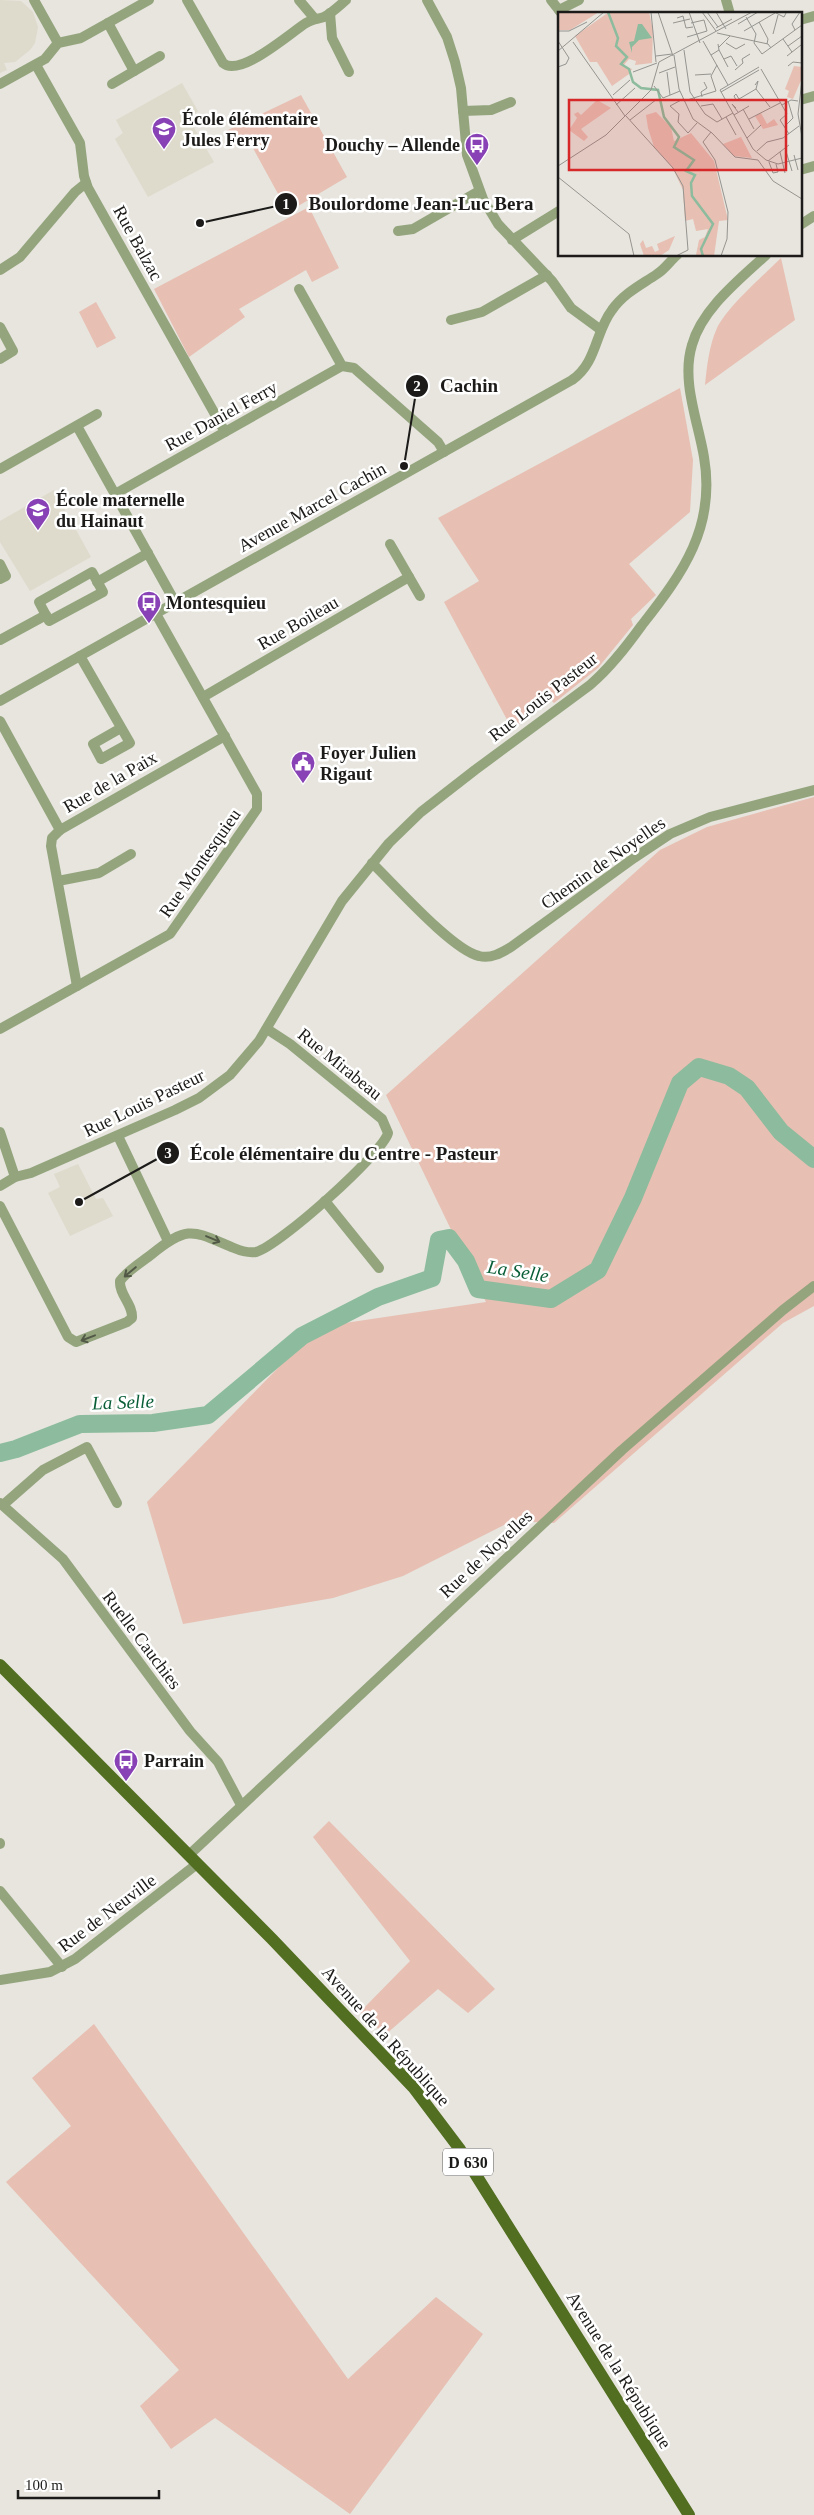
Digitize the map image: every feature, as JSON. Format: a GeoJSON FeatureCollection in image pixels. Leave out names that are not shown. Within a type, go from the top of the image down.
{"type":"FeatureCollection","features":[{"type":"Feature","properties":{"kind":"main road","name":"Avenue de la République"},"geometry":{"type":"LineString","coordinates":[[0,1665],[380,2051],[435,2115],[469,2164],[689,2515]]}},
{"type":"Feature","properties":{"kind":"street"},"geometry":{"type":"LineString","coordinates":[[34,0],[58,44]]}},
{"type":"Feature","properties":{"kind":"street"},"geometry":{"type":"LineString","coordinates":[[0,84],[36,65],[48,56],[58,44],[81,38],[149,0]]}},
{"type":"Feature","properties":{"kind":"street"},"geometry":{"type":"LineString","coordinates":[[187,0],[223,63],[232,67],[239,66],[272,48],[306,22],[330,13],[346,0]]}},
{"type":"Feature","properties":{"kind":"street"},"geometry":{"type":"LineString","coordinates":[[299,0],[315,19]]}},
{"type":"Feature","properties":{"kind":"street"},"geometry":{"type":"LineString","coordinates":[[427,0],[444,29],[453,54],[461,88],[467,155],[479,191],[494,219],[547,275],[571,308],[601,330]]}},
{"type":"Feature","properties":{"kind":"street"},"geometry":{"type":"LineString","coordinates":[[551,0],[560,12],[580,0]]}},
{"type":"Feature","properties":{"kind":"street"},"geometry":{"type":"LineString","coordinates":[[330,13],[332,38],[349,72]]}},
{"type":"Feature","properties":{"kind":"street"},"geometry":{"type":"LineString","coordinates":[[108,23],[134,71]]}},
{"type":"Feature","properties":{"kind":"street"},"geometry":{"type":"LineString","coordinates":[[112,84],[160,56]]}},
{"type":"Feature","properties":{"kind":"street","name":"Rue Balzac"},"geometry":{"type":"LineString","coordinates":[[36,65],[80,143],[86,184],[225,432]]}},
{"type":"Feature","properties":{"kind":"street"},"geometry":{"type":"LineString","coordinates":[[463,112],[491,110],[511,102]]}},
{"type":"Feature","properties":{"kind":"street"},"geometry":{"type":"LineString","coordinates":[[0,270],[17,260],[75,192],[86,184]]}},
{"type":"Feature","properties":{"kind":"street"},"geometry":{"type":"LineString","coordinates":[[398,231],[413,229],[479,191]]}},
{"type":"Feature","properties":{"kind":"street"},"geometry":{"type":"LineString","coordinates":[[512,240],[558,212]]}},
{"type":"Feature","properties":{"kind":"street"},"geometry":{"type":"LineString","coordinates":[[802,224],[814,216]]}},
{"type":"Feature","properties":{"kind":"street","name":"Avenue Marcel Cachin"},"geometry":{"type":"LineString","coordinates":[[0,701],[576,377],[591,357],[601,330],[616,305],[638,285],[656,275],[676,256]]}},
{"type":"Feature","properties":{"kind":"street","name":"Rue Louis Pasteur"},"geometry":{"type":"LineString","coordinates":[[0,1186],[15,1177],[31,1173],[175,1110],[218,1085],[242,1062],[267,1029],[342,901],[372,863],[421,812],[584,690],[608,669],[679,575],[698,536],[706,494],[704,457],[689,380],[690,351],[695,335],[706,315],[765,256]]}},
{"type":"Feature","properties":{"kind":"street"},"geometry":{"type":"LineString","coordinates":[[452,320],[482,312],[547,275]]}},
{"type":"Feature","properties":{"kind":"street"},"geometry":{"type":"LineString","coordinates":[[298,289],[342,366],[354,368],[438,442],[444,452]]}},
{"type":"Feature","properties":{"kind":"street"},"geometry":{"type":"LineString","coordinates":[[0,327],[13,351],[0,359]]}},
{"type":"Feature","properties":{"kind":"street","name":"Rue Daniel Ferry"},"geometry":{"type":"LineString","coordinates":[[115,494],[342,366]]}},
{"type":"Feature","properties":{"kind":"street"},"geometry":{"type":"LineString","coordinates":[[0,469],[97,414]]}},
{"type":"Feature","properties":{"kind":"street"},"geometry":{"type":"LineString","coordinates":[[77,426],[175,602]]}},
{"type":"Feature","properties":{"kind":"street"},"geometry":{"type":"LineString","coordinates":[[390,544],[420,596]]}},
{"type":"Feature","properties":{"kind":"street"},"geometry":{"type":"LineString","coordinates":[[97,582],[148,553]]}},
{"type":"Feature","properties":{"kind":"street"},"geometry":{"type":"LineString","coordinates":[[0,564],[6,576],[0,579]]}},
{"type":"Feature","properties":{"kind":"street"},"geometry":{"type":"LineString","coordinates":[[92,572],[97,582],[103,592],[49,621],[38,602],[92,572]]}},
{"type":"Feature","properties":{"kind":"street","name":"Rue Boileau"},"geometry":{"type":"LineString","coordinates":[[203,697],[409,577]]}},
{"type":"Feature","properties":{"kind":"street","name":"Rue Montesquieu"},"geometry":{"type":"LineString","coordinates":[[0,1029],[173,931],[255,812],[258,801],[257,794],[156,614]]}},
{"type":"Feature","properties":{"kind":"street"},"geometry":{"type":"LineString","coordinates":[[0,640],[46,615]]}},
{"type":"Feature","properties":{"kind":"street"},"geometry":{"type":"LineString","coordinates":[[80,656],[121,728]]}},
{"type":"Feature","properties":{"kind":"street"},"geometry":{"type":"LineString","coordinates":[[0,721],[60,830]]}},
{"type":"Feature","properties":{"kind":"street","name":"Rue de la Paix"},"geometry":{"type":"LineString","coordinates":[[77,986],[51,842],[60,830],[225,736]]}},
{"type":"Feature","properties":{"kind":"street","name":"Chemin de Noyelles"},"geometry":{"type":"LineString","coordinates":[[372,863],[454,942],[476,955],[489,957],[499,954],[664,837],[702,820],[814,790]]}},
{"type":"Feature","properties":{"kind":"street"},"geometry":{"type":"LineString","coordinates":[[58,881],[99,873],[131,854]]}},
{"type":"Feature","properties":{"kind":"street","name":"Rue Mirabeau"},"geometry":{"type":"LineString","coordinates":[[267,1029],[290,1044],[382,1119],[388,1129],[387,1137],[382,1143],[325,1201]]}},
{"type":"Feature","properties":{"kind":"street"},"geometry":{"type":"LineString","coordinates":[[0,1132],[15,1177]]}},
{"type":"Feature","properties":{"kind":"street"},"geometry":{"type":"LineString","coordinates":[[118,1136],[168,1241]]}},
{"type":"Feature","properties":{"kind":"street"},"geometry":{"type":"LineString","coordinates":[[0,1206],[68,1338],[74,1342],[83,1341],[132,1318],[132,1311],[120,1287],[120,1281],[168,1241],[181,1234],[195,1232],[242,1251],[256,1252],[281,1237],[325,1201],[379,1268]]}},
{"type":"Feature","properties":{"kind":"street","name":"Rue de Noyelles"},"geometry":{"type":"LineString","coordinates":[[193,1860],[241,1805],[617,1455],[787,1306],[814,1286]]}},
{"type":"Feature","properties":{"kind":"street","name":"Ruelle Cauchies"},"geometry":{"type":"LineString","coordinates":[[117,1503],[87,1447],[39,1473],[1,1504],[63,1559],[190,1731],[218,1762],[241,1805]]}},
{"type":"Feature","properties":{"kind":"street","name":"Rue de Neuville"},"geometry":{"type":"LineString","coordinates":[[0,1980],[43,1974],[62,1966],[87,1950],[193,1860]]}},
{"type":"Feature","properties":{"kind":"street"},"geometry":{"type":"LineString","coordinates":[[0,1891],[62,1966]]}},
{"type":"Feature","properties":{"kind":"shaded area"},"geometry":{"type":"Polygon","coordinates":[[[0,0],[21,1],[33,12],[38,27],[35,43],[30,50],[15,62],[4,63],[7,70],[0,73],[0,0]]]}},
{"type":"Feature","properties":{"kind":"shaded area","name":"École élémentaire Jules Ferry"},"geometry":{"type":"Polygon","coordinates":[[[182,83],[198,111],[189,119],[214,162],[148,197],[115,139],[123,133],[116,120],[182,83]]]}},
{"type":"Feature","properties":{"kind":"shaded area"},"geometry":{"type":"Polygon","coordinates":[[[301,95],[347,177],[288,212],[248,139],[232,147],[224,132],[301,95]]]}},
{"type":"Feature","properties":{"kind":"shaded area"},"geometry":{"type":"Polygon","coordinates":[[[309,207],[339,268],[312,282],[306,270],[239,309],[245,317],[189,357],[154,289],[309,207]]]}},
{"type":"Feature","properties":{"kind":"shaded area"},"geometry":{"type":"Polygon","coordinates":[[[781,258],[795,320],[705,385],[710,349],[722,319],[737,301],[781,258]]]}},
{"type":"Feature","properties":{"kind":"shaded area"},"geometry":{"type":"Polygon","coordinates":[[[96,302],[116,338],[97,348],[79,312],[96,302]]]}},
{"type":"Feature","properties":{"kind":"shaded area"},"geometry":{"type":"Polygon","coordinates":[[[680,388],[693,460],[690,512],[629,564],[656,595],[631,619],[633,625],[598,668],[554,703],[551,700],[512,729],[444,602],[479,581],[438,518],[680,388]]]}},
{"type":"Feature","properties":{"kind":"shaded area","name":"École maternelle du Hainaut"},"geometry":{"type":"Polygon","coordinates":[[[54,490],[91,557],[30,591],[0,542],[0,521],[54,490]]]}},
{"type":"Feature","properties":{"kind":"shaded area"},"geometry":{"type":"Polygon","coordinates":[[[814,797],[814,1306],[783,1323],[554,1523],[512,1521],[403,1576],[333,1598],[183,1624],[147,1502],[318,1327],[486,1302],[386,1095],[660,850],[707,827],[814,797]]]}},
{"type":"Feature","properties":{"kind":"shaded area"},"geometry":{"type":"Polygon","coordinates":[[[78,1164],[96,1199],[103,1198],[113,1216],[70,1236],[48,1193],[60,1187],[54,1174],[78,1164]]]}},
{"type":"Feature","properties":{"kind":"shaded area"},"geometry":{"type":"Polygon","coordinates":[[[329,1821],[495,1989],[468,2013],[438,1989],[385,2035],[360,2012],[410,1961],[313,1837],[329,1821]]]}},
{"type":"Feature","properties":{"kind":"shaded area"},"geometry":{"type":"Polygon","coordinates":[[[94,2024],[348,2379],[436,2297],[483,2334],[350,2514],[215,2418],[171,2449],[140,2406],[179,2370],[6,2182],[71,2126],[32,2078],[94,2024]]]}},
{"type":"Feature","properties":{"kind":"waterway","name":"La Selle"},"geometry":{"type":"LineString","coordinates":[[0,1453],[16,1449],[80,1424],[153,1423],[208,1415],[302,1336],[378,1297],[432,1278],[439,1240],[449,1238],[466,1261],[478,1289],[551,1299],[598,1270],[633,1198],[680,1083],[699,1067],[729,1076],[747,1088],[781,1132],[814,1159]]}},
{"type":"Feature","properties":{"kind":"place","name":"École élémentaire Jules Ferry"},"geometry":{"type":"Point","coordinates":[164,150]}},
{"type":"Feature","properties":{"kind":"place","name":"Douchy – Allende"},"geometry":{"type":"Point","coordinates":[477,166]}},
{"type":"Feature","properties":{"kind":"place","name":"Boulordome Jean-Luc Bera"},"geometry":{"type":"Point","coordinates":[200,223]}},
{"type":"Feature","properties":{"kind":"place","name":"Cachin"},"geometry":{"type":"Point","coordinates":[404,466]}},
{"type":"Feature","properties":{"kind":"place","name":"École maternelle du Hainaut"},"geometry":{"type":"Point","coordinates":[38,531]}},
{"type":"Feature","properties":{"kind":"place","name":"Montesquieu"},"geometry":{"type":"Point","coordinates":[149,624]}},
{"type":"Feature","properties":{"kind":"place","name":"Foyer Julien Rigaut"},"geometry":{"type":"Point","coordinates":[303,784]}},
{"type":"Feature","properties":{"kind":"place","name":"École élémentaire du Centre - Pasteur"},"geometry":{"type":"Point","coordinates":[79,1202]}},
{"type":"Feature","properties":{"kind":"place","name":"Parrain"},"geometry":{"type":"Point","coordinates":[126,1782]}}]}
